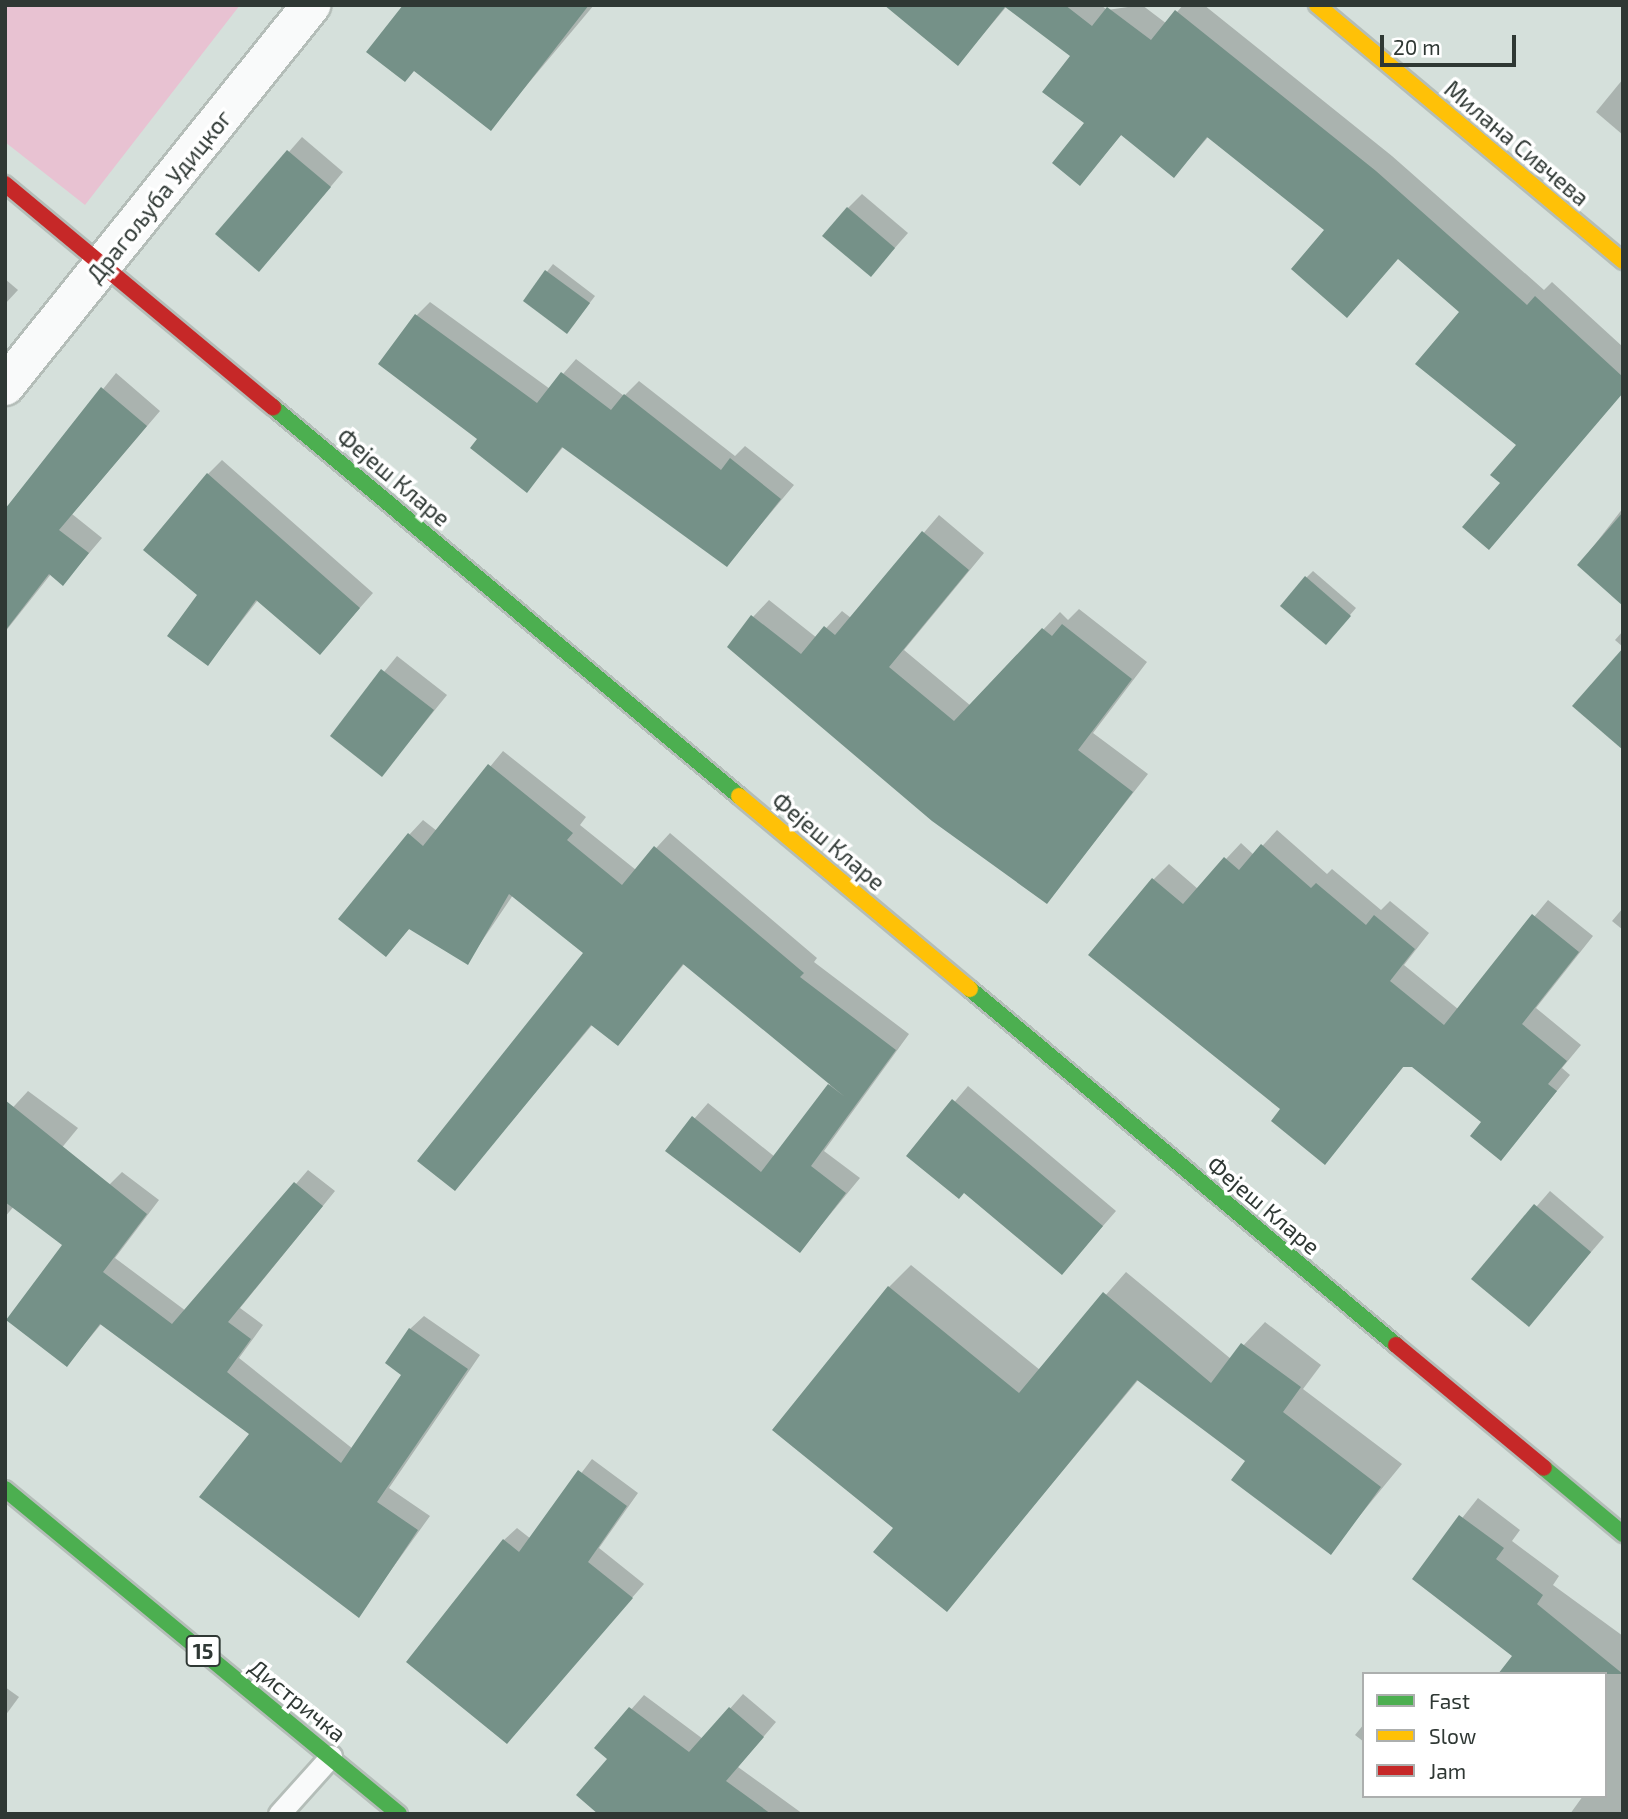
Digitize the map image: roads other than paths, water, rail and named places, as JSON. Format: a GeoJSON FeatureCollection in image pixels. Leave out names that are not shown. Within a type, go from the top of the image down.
{"type":"FeatureCollection","features":[{"type":"Feature","properties":{"kind":"street","name":"Драгољуба Удицког"},"geometry":{"type":"LineString","coordinates":[[5,386],[311,5]]}},
{"type":"Feature","properties":{"kind":"street","name":"Милана Сивчева"},"geometry":{"type":"LineString","coordinates":[[1317,5],[1623,261]]}},
{"type":"Feature","properties":{"kind":"street","name":"Фејеш Кларе"},"geometry":{"type":"LineString","coordinates":[[5,184],[1623,1534]]}},
{"type":"Feature","properties":{"kind":"street","name":"Дистричка"},"geometry":{"type":"LineString","coordinates":[[5,1489],[399,1814]]}},
{"type":"Feature","properties":{"kind":"lane"},"geometry":{"type":"LineString","coordinates":[[279,1814],[331,1756]]}}]}
